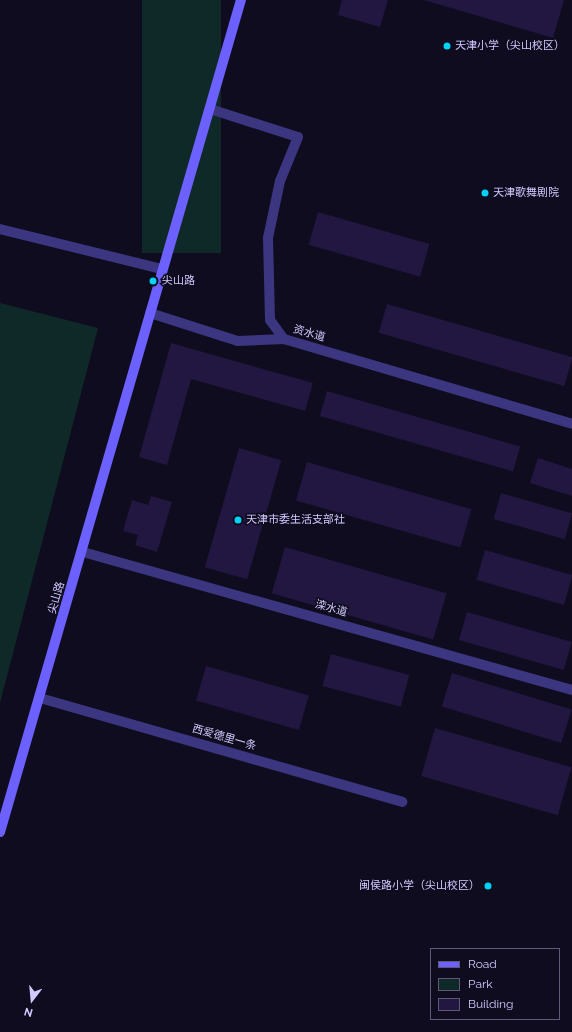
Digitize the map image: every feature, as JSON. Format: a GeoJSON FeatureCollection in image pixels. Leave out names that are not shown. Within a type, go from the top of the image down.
{"type":"FeatureCollection","features":[{"type":"Feature","properties":{"kind":"main road","name":"尖山路"},"geometry":{"type":"LineString","coordinates":[[0,832],[83,552],[162,269],[210,109],[240,0]]}},
{"type":"Feature","properties":{"kind":"street","name":"资水道"},"geometry":{"type":"LineString","coordinates":[[210,109],[298,137],[280,181],[268,238],[270,320],[284,339],[572,424]]}},
{"type":"Feature","properties":{"kind":"street"},"geometry":{"type":"LineString","coordinates":[[0,230],[162,269]]}},
{"type":"Feature","properties":{"kind":"street"},"geometry":{"type":"LineString","coordinates":[[150,312],[238,341],[284,339]]}},
{"type":"Feature","properties":{"kind":"street","name":"滦水道"},"geometry":{"type":"LineString","coordinates":[[83,552],[572,690]]}},
{"type":"Feature","properties":{"kind":"street","name":"西爱德里一条"},"geometry":{"type":"LineString","coordinates":[[40,698],[402,802]]}},
{"type":"Feature","properties":{"kind":"green space"},"geometry":{"type":"Polygon","coordinates":[[[142,0],[221,0],[221,253],[142,253],[142,0]]]}},
{"type":"Feature","properties":{"kind":"green space"},"geometry":{"type":"Polygon","coordinates":[[[0,303],[98,328],[0,703],[0,303]]]}},
{"type":"Feature","properties":{"kind":"building"},"geometry":{"type":"Polygon","coordinates":[[[342,0],[388,0],[380,27],[338,15],[342,0]]]}},
{"type":"Feature","properties":{"kind":"building"},"geometry":{"type":"Polygon","coordinates":[[[424,0],[564,0],[553,38],[424,0]]]}},
{"type":"Feature","properties":{"kind":"building"},"geometry":{"type":"Polygon","coordinates":[[[318,212],[430,244],[420,277],[309,245],[318,212]]]}},
{"type":"Feature","properties":{"kind":"building"},"geometry":{"type":"Polygon","coordinates":[[[387,304],[572,357],[564,386],[379,333],[387,304]]]}},
{"type":"Feature","properties":{"kind":"building"},"geometry":{"type":"Polygon","coordinates":[[[171,343],[313,383],[305,411],[191,379],[167,465],[139,457],[171,343]]]}},
{"type":"Feature","properties":{"kind":"building"},"geometry":{"type":"Polygon","coordinates":[[[327,391],[520,446],[513,471],[320,416],[327,391]]]}},
{"type":"Feature","properties":{"kind":"building"},"geometry":{"type":"Polygon","coordinates":[[[239,448],[281,460],[247,579],[205,567],[239,448]]]}},
{"type":"Feature","properties":{"kind":"building"},"geometry":{"type":"Polygon","coordinates":[[[538,458],[572,469],[572,496],[530,483],[538,458]]]}},
{"type":"Feature","properties":{"kind":"building"},"geometry":{"type":"Polygon","coordinates":[[[307,462],[471,509],[460,548],[296,500],[307,462]]]}},
{"type":"Feature","properties":{"kind":"building"},"geometry":{"type":"Polygon","coordinates":[[[501,493],[572,513],[565,539],[494,519],[501,493]]]}},
{"type":"Feature","properties":{"kind":"building"},"geometry":{"type":"Polygon","coordinates":[[[151,496],[172,502],[157,552],[135,545],[138,535],[123,531],[132,500],[148,505],[151,496]]]}},
{"type":"Feature","properties":{"kind":"building"},"geometry":{"type":"Polygon","coordinates":[[[285,547],[446,593],[433,639],[272,593],[285,547]]]}},
{"type":"Feature","properties":{"kind":"building"},"geometry":{"type":"Polygon","coordinates":[[[485,550],[572,575],[564,605],[476,580],[485,550]]]}},
{"type":"Feature","properties":{"kind":"building"},"geometry":{"type":"Polygon","coordinates":[[[467,612],[572,642],[564,670],[459,640],[467,612]]]}},
{"type":"Feature","properties":{"kind":"building"},"geometry":{"type":"Polygon","coordinates":[[[331,654],[409,675],[401,707],[322,686],[331,654]]]}},
{"type":"Feature","properties":{"kind":"building"},"geometry":{"type":"Polygon","coordinates":[[[206,666],[309,695],[299,730],[196,701],[206,666]]]}},
{"type":"Feature","properties":{"kind":"building"},"geometry":{"type":"Polygon","coordinates":[[[452,673],[572,710],[561,743],[442,706],[452,673]]]}},
{"type":"Feature","properties":{"kind":"building"},"geometry":{"type":"Polygon","coordinates":[[[435,728],[571,767],[558,815],[421,776],[435,728]]]}},
{"type":"Feature","properties":{"kind":"place","name":"天津小学（尖山校区）"},"geometry":{"type":"Point","coordinates":[447,46]}},
{"type":"Feature","properties":{"kind":"place","name":"天津歌舞剧院"},"geometry":{"type":"Point","coordinates":[485,193]}},
{"type":"Feature","properties":{"kind":"place","name":"尖山路"},"geometry":{"type":"Point","coordinates":[153,281]}},
{"type":"Feature","properties":{"kind":"place","name":"天津市委生活支部社"},"geometry":{"type":"Point","coordinates":[238,520]}},
{"type":"Feature","properties":{"kind":"place","name":"闽侯路小学（尖山校区）"},"geometry":{"type":"Point","coordinates":[488,886]}}]}
